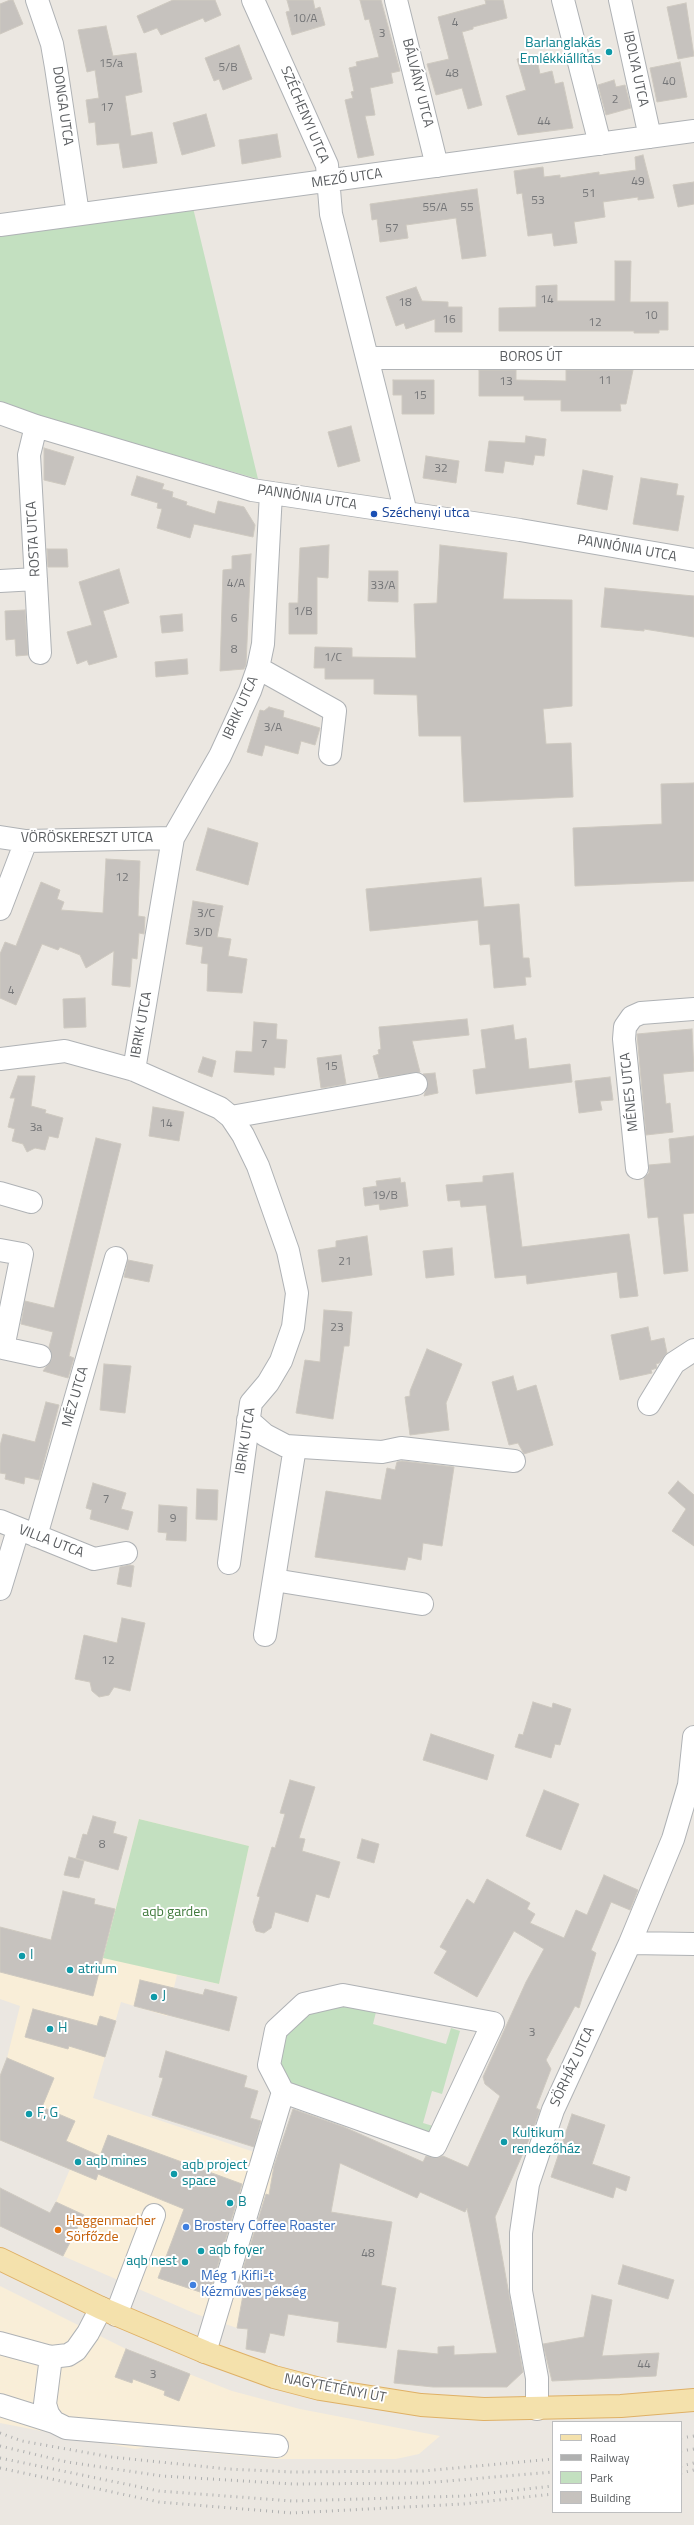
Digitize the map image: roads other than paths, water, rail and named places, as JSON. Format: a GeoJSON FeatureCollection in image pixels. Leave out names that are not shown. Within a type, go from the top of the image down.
{"type":"FeatureCollection","features":[{"type":"Feature","properties":{"kind":"main road","name":"NAGYTÉTÉNYI ÚT"},"geometry":{"type":"LineString","coordinates":[[0,2259],[109,2311],[204,2352],[274,2377],[362,2396],[421,2405],[537,2409],[694,2400]]}},
{"type":"Feature","properties":{"kind":"street","name":"DONGA UTCA"},"geometry":{"type":"LineString","coordinates":[[37,0],[52,44],[78,214]]}},
{"type":"Feature","properties":{"kind":"street","name":"SZÉCHENYI UTCA"},"geometry":{"type":"LineString","coordinates":[[253,0],[327,165],[327,182],[331,214],[406,513]]}},
{"type":"Feature","properties":{"kind":"street","name":"BÁLVÁNY UTCA"},"geometry":{"type":"LineString","coordinates":[[396,0],[437,166]]}},
{"type":"Feature","properties":{"kind":"street"},"geometry":{"type":"LineString","coordinates":[[563,0],[600,144]]}},
{"type":"Feature","properties":{"kind":"street","name":"IBOLYA UTCA"},"geometry":{"type":"LineString","coordinates":[[620,0],[650,137]]}},
{"type":"Feature","properties":{"kind":"street","name":"MEZŐ UTCA"},"geometry":{"type":"LineString","coordinates":[[0,225],[327,182],[694,131]]}},
{"type":"Feature","properties":{"kind":"street","name":"BOROS ÚT"},"geometry":{"type":"LineString","coordinates":[[368,358],[694,358]]}},
{"type":"Feature","properties":{"kind":"street","name":"PANNÓNIA UTCA"},"geometry":{"type":"LineString","coordinates":[[0,413],[36,426],[271,493],[406,513],[694,560]]}},
{"type":"Feature","properties":{"kind":"street","name":"ROSTA UTCA"},"geometry":{"type":"LineString","coordinates":[[36,426],[29,455],[40,653]]}},
{"type":"Feature","properties":{"kind":"street","name":"IBRIK UTCA"},"geometry":{"type":"LineString","coordinates":[[229,1563],[250,1403],[268,1383],[281,1361],[293,1327],[297,1293],[288,1251],[274,1208],[258,1166],[243,1135],[231,1117],[220,1108],[134,1070],[174,838],[220,756],[250,691],[258,668],[263,644],[271,493]]}},
{"type":"Feature","properties":{"kind":"street"},"geometry":{"type":"LineString","coordinates":[[0,581],[36,579]]}},
{"type":"Feature","properties":{"kind":"street"},"geometry":{"type":"LineString","coordinates":[[258,668],[335,711],[330,754]]}},
{"type":"Feature","properties":{"kind":"street","name":"VÖRÖSKERESZT UTCA"},"geometry":{"type":"LineString","coordinates":[[0,837],[26,841],[174,838]]}},
{"type":"Feature","properties":{"kind":"street"},"geometry":{"type":"LineString","coordinates":[[0,910],[26,841]]}},
{"type":"Feature","properties":{"kind":"street","name":"MÉNES UTCA"},"geometry":{"type":"LineString","coordinates":[[637,1168],[624,1039],[625,1027],[632,1017],[641,1013],[694,1009]]}},
{"type":"Feature","properties":{"kind":"street"},"geometry":{"type":"LineString","coordinates":[[0,1059],[65,1051],[134,1070]]}},
{"type":"Feature","properties":{"kind":"street"},"geometry":{"type":"LineString","coordinates":[[231,1117],[416,1084]]}},
{"type":"Feature","properties":{"kind":"street"},"geometry":{"type":"LineString","coordinates":[[0,1193],[31,1202]]}},
{"type":"Feature","properties":{"kind":"street"},"geometry":{"type":"LineString","coordinates":[[0,1250],[22,1254],[2,1348],[40,1356]]}},
{"type":"Feature","properties":{"kind":"street","name":"MÉZ UTCA"},"geometry":{"type":"LineString","coordinates":[[0,1589],[18,1529],[116,1258]]}},
{"type":"Feature","properties":{"kind":"street"},"geometry":{"type":"LineString","coordinates":[[649,1404],[674,1363],[694,1350]]}},
{"type":"Feature","properties":{"kind":"street"},"geometry":{"type":"LineString","coordinates":[[248,1420],[265,1435],[286,1446],[382,1452],[401,1448],[514,1461]]}},
{"type":"Feature","properties":{"kind":"street"},"geometry":{"type":"LineString","coordinates":[[265,1635],[295,1447]]}},
{"type":"Feature","properties":{"kind":"street","name":"VILLA UTCA"},"geometry":{"type":"LineString","coordinates":[[18,1529],[94,1559],[126,1553]]}},
{"type":"Feature","properties":{"kind":"street"},"geometry":{"type":"LineString","coordinates":[[274,1580],[422,1604]]}},
{"type":"Feature","properties":{"kind":"street","name":"SÖRHÁZ UTCA"},"geometry":{"type":"LineString","coordinates":[[537,2409],[537,2378],[521,2291],[521,2233],[528,2184],[553,2110],[630,1943],[689,1802],[689,1785],[694,1737]]}},
{"type":"Feature","properties":{"kind":"street"},"geometry":{"type":"LineString","coordinates":[[630,1943],[694,1944]]}},
{"type":"Feature","properties":{"kind":"street"},"geometry":{"type":"LineString","coordinates":[[204,2352],[283,2092],[269,2065],[276,2030],[304,2004],[343,1995],[493,2023],[435,2146],[283,2092]]}},
{"type":"Feature","properties":{"kind":"street"},"geometry":{"type":"LineString","coordinates":[[0,2344],[51,2356],[68,2356],[76,2350],[92,2326],[109,2311],[154,2215]]}},
{"type":"Feature","properties":{"kind":"street"},"geometry":{"type":"LineString","coordinates":[[51,2356],[46,2404],[48,2414],[54,2422]]}},
{"type":"Feature","properties":{"kind":"street"},"geometry":{"type":"LineString","coordinates":[[0,2404],[54,2422],[66,2428],[277,2446]]}},
{"type":"Feature","properties":{"kind":"railway"},"geometry":{"type":"LineString","coordinates":[[0,2433],[22,2441],[111,2457],[228,2469],[293,2472],[423,2471],[552,2459]]}},
{"type":"Feature","properties":{"kind":"railway"},"geometry":{"type":"LineString","coordinates":[[682,2438],[694,2436]]}},
{"type":"Feature","properties":{"kind":"railway"},"geometry":{"type":"LineString","coordinates":[[0,2446],[67,2462],[162,2476],[293,2484],[423,2483],[552,2472]]}},
{"type":"Feature","properties":{"kind":"railway"},"geometry":{"type":"LineString","coordinates":[[682,2451],[694,2449]]}},
{"type":"Feature","properties":{"kind":"railway"},"geometry":{"type":"LineString","coordinates":[[0,2458],[159,2491],[292,2501],[464,2496],[552,2486]]}},
{"type":"Feature","properties":{"kind":"railway"},"geometry":{"type":"LineString","coordinates":[[682,2466],[694,2463]]}},
{"type":"Feature","properties":{"kind":"railway"},"geometry":{"type":"LineString","coordinates":[[0,2468],[159,2502],[292,2513],[463,2504],[552,2494]]}},
{"type":"Feature","properties":{"kind":"railway"},"geometry":{"type":"LineString","coordinates":[[682,2473],[694,2470]]}},
{"type":"Feature","properties":{"kind":"place","name":"Barlanglakás Emlékkiállítás"},"geometry":{"type":"Point","coordinates":[609,52]}},
{"type":"Feature","properties":{"kind":"place","name":"Széchenyi utca"},"geometry":{"type":"Point","coordinates":[374,514]}},
{"type":"Feature","properties":{"kind":"place","name":"I"},"geometry":{"type":"Point","coordinates":[22,1956]}},
{"type":"Feature","properties":{"kind":"place","name":"atrium"},"geometry":{"type":"Point","coordinates":[70,1970]}},
{"type":"Feature","properties":{"kind":"place","name":"J"},"geometry":{"type":"Point","coordinates":[154,1997]}},
{"type":"Feature","properties":{"kind":"place","name":"H"},"geometry":{"type":"Point","coordinates":[50,2029]}},
{"type":"Feature","properties":{"kind":"place","name":"F, G"},"geometry":{"type":"Point","coordinates":[29,2114]}},
{"type":"Feature","properties":{"kind":"place","name":"Kultikum rendezőház"},"geometry":{"type":"Point","coordinates":[504,2142]}},
{"type":"Feature","properties":{"kind":"place","name":"aqb mines"},"geometry":{"type":"Point","coordinates":[78,2162]}},
{"type":"Feature","properties":{"kind":"place","name":"aqb project space"},"geometry":{"type":"Point","coordinates":[174,2174]}},
{"type":"Feature","properties":{"kind":"place","name":"B"},"geometry":{"type":"Point","coordinates":[230,2203]}},
{"type":"Feature","properties":{"kind":"place","name":"Brostery Coffee Roaster"},"geometry":{"type":"Point","coordinates":[186,2227]}},
{"type":"Feature","properties":{"kind":"place","name":"Haggenmacher Sörfőzde"},"geometry":{"type":"Point","coordinates":[58,2230]}},
{"type":"Feature","properties":{"kind":"place","name":"aqb foyer"},"geometry":{"type":"Point","coordinates":[201,2251]}},
{"type":"Feature","properties":{"kind":"place","name":"aqb nest"},"geometry":{"type":"Point","coordinates":[185,2262]}},
{"type":"Feature","properties":{"kind":"place","name":"Még 1 Kifli-t Kézműves pékség"},"geometry":{"type":"Point","coordinates":[193,2285]}},
{"type":"Feature","properties":{"kind":"park label","name":"aqb garden"},"geometry":{"type":"Point","coordinates":[175,1913]}}]}
